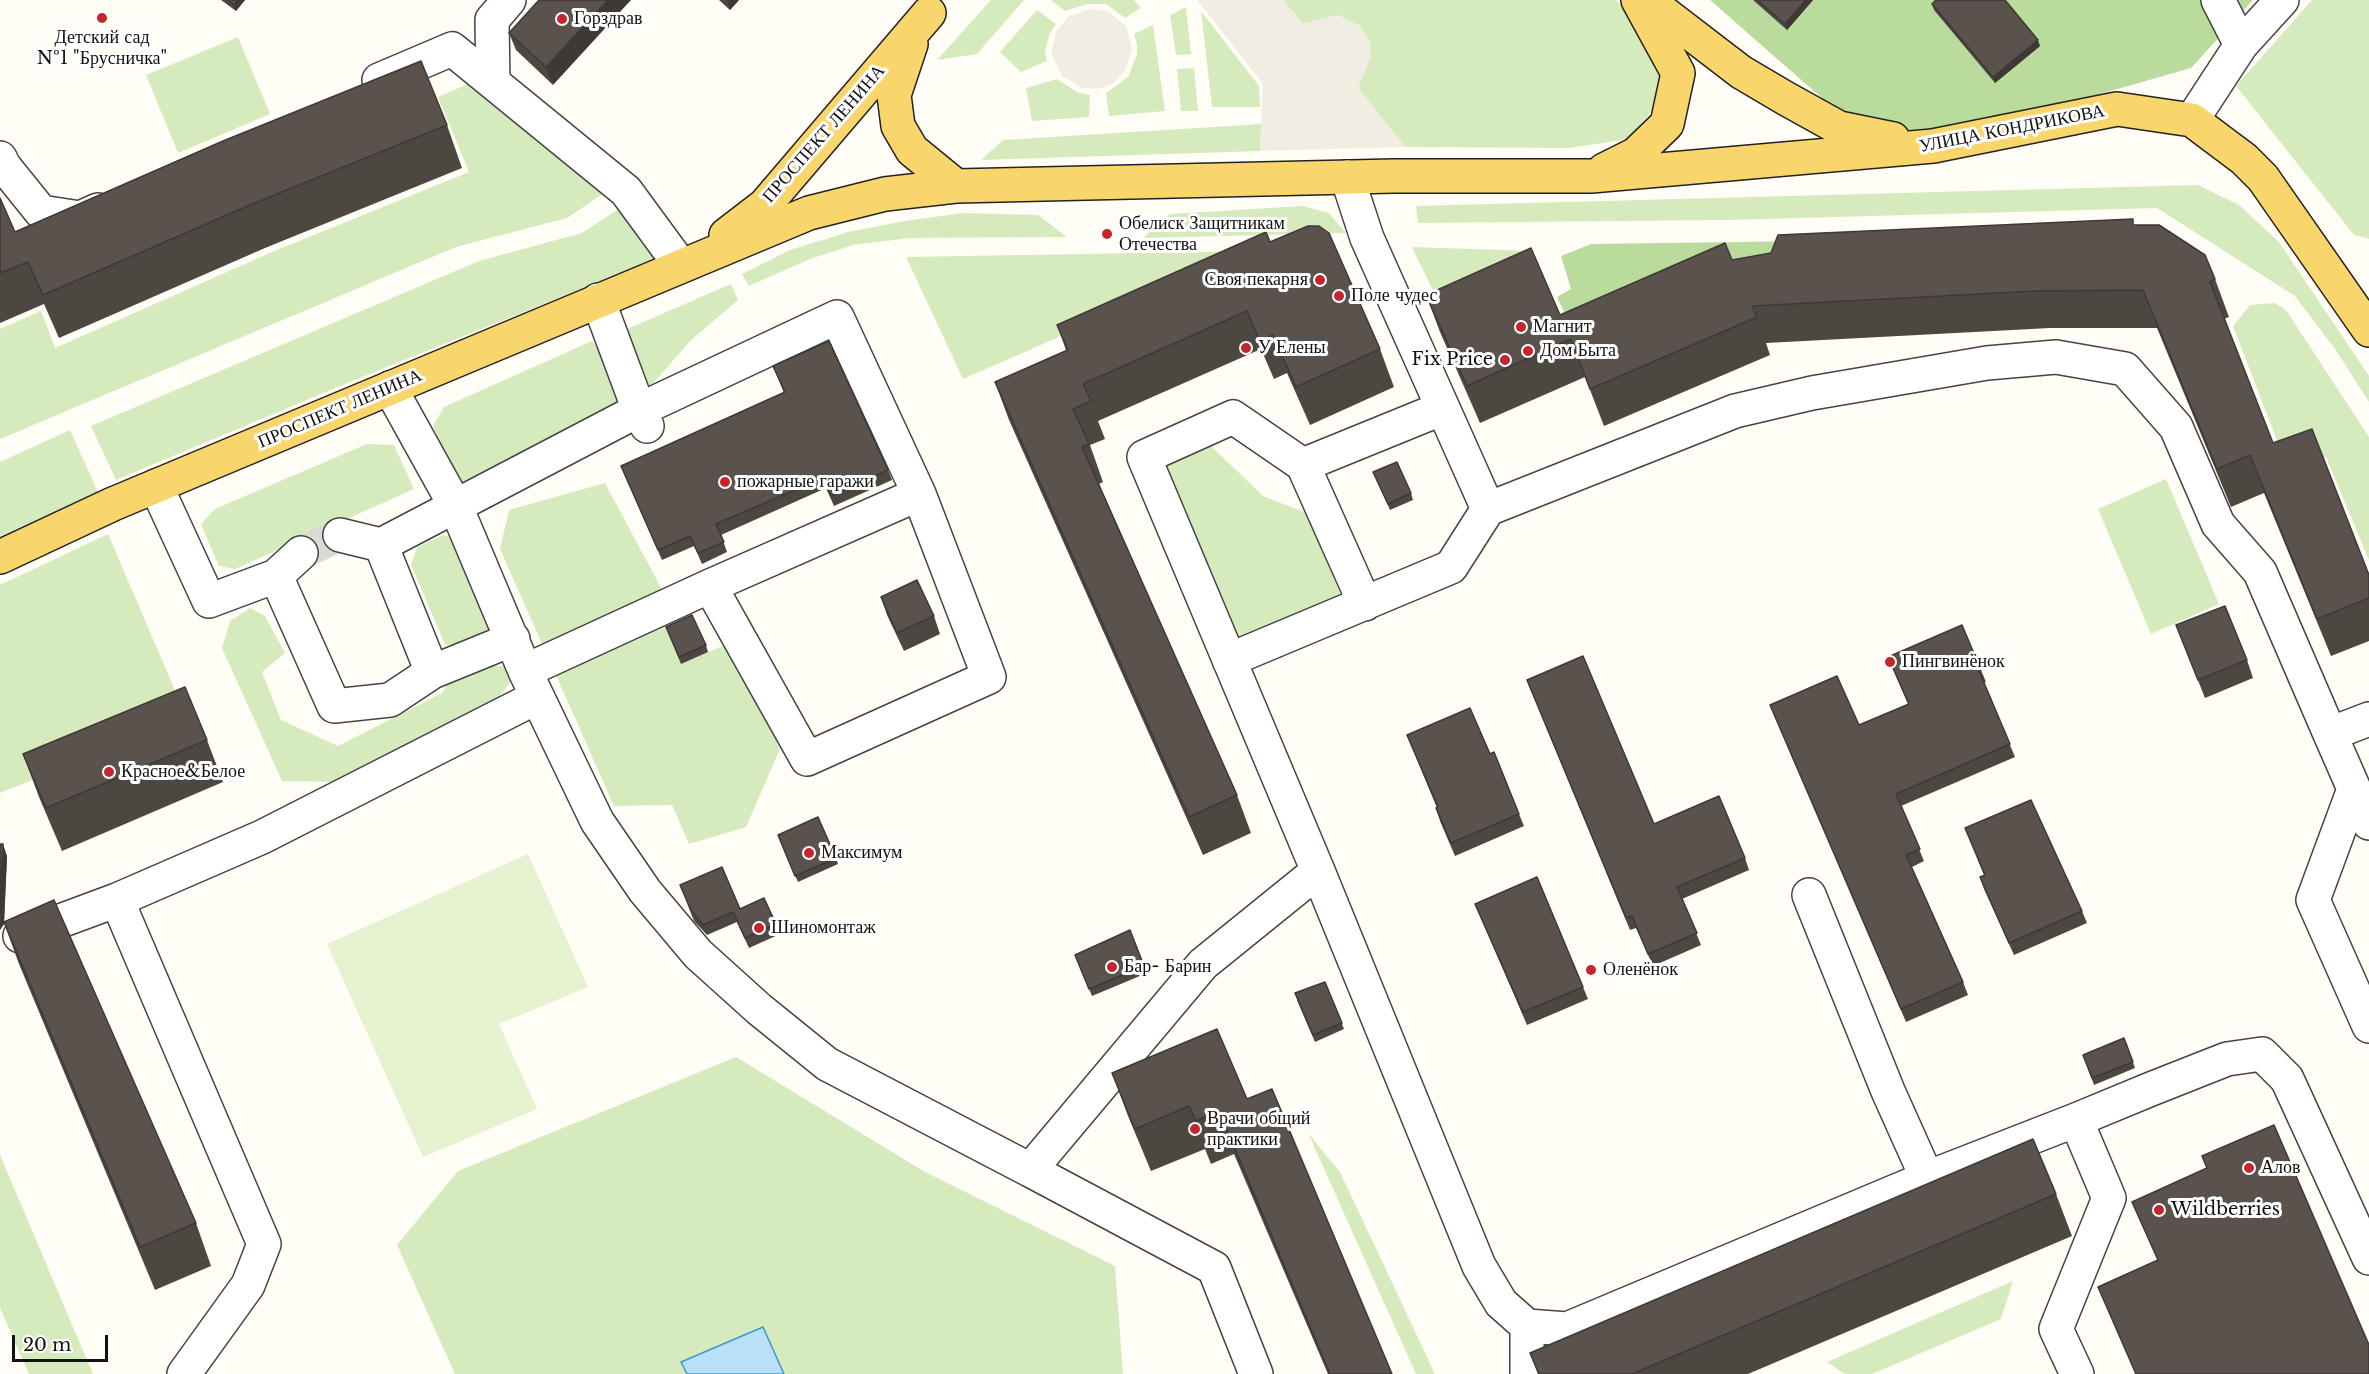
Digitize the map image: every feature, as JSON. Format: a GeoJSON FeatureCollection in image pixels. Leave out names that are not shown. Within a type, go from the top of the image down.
{"type":"FeatureCollection","features":[{"type":"Feature","properties":{"kind":"main road"},"geometry":{"type":"LineString","coordinates":[[1591,176],[1636,154],[1667,124],[1678,73],[1638,0]]}},
{"type":"Feature","properties":{"kind":"main road"},"geometry":{"type":"LineString","coordinates":[[1647,0],[1741,72],[1839,128],[1933,146]]}},
{"type":"Feature","properties":{"kind":"main road"},"geometry":{"type":"LineString","coordinates":[[935,6],[910,46],[894,95],[898,126],[912,150],[956,186]]}},
{"type":"Feature","properties":{"kind":"main road","name":"ПРОСПЕКТ ЛЕНИНА"},"geometry":{"type":"LineString","coordinates":[[681,266],[765,205],[935,6]]}},
{"type":"Feature","properties":{"kind":"main road","name":"УЛИЦА КОНДРИКОВА"},"geometry":{"type":"LineString","coordinates":[[1347,177],[1591,176],[1933,146],[2117,109],[2192,120],[2244,159],[2263,178],[2369,330]]}},
{"type":"Feature","properties":{"kind":"main road","name":"ПРОСПЕКТ ЛЕНИНА"},"geometry":{"type":"LineString","coordinates":[[0,557],[156,486],[809,213],[885,194],[956,186],[1347,177]]}},
{"type":"Feature","properties":{"kind":"street"},"geometry":{"type":"LineString","coordinates":[[493,82],[492,20],[509,0]]}},
{"type":"Feature","properties":{"kind":"street"},"geometry":{"type":"LineString","coordinates":[[2218,0],[2241,45]]}},
{"type":"Feature","properties":{"kind":"street"},"geometry":{"type":"LineString","coordinates":[[2192,120],[2241,45],[2282,0]]}},
{"type":"Feature","properties":{"kind":"street"},"geometry":{"type":"LineString","coordinates":[[352,93],[452,49],[626,191],[681,266]]}},
{"type":"Feature","properties":{"kind":"street"},"geometry":{"type":"LineString","coordinates":[[0,158],[41,212],[80,218],[123,198]]}},
{"type":"Feature","properties":{"kind":"street"},"geometry":{"type":"LineString","coordinates":[[1347,177],[1367,238],[1488,509]]}},
{"type":"Feature","properties":{"kind":"street"},"geometry":{"type":"LineString","coordinates":[[598,300],[643,418]]}},
{"type":"Feature","properties":{"kind":"street"},"geometry":{"type":"LineString","coordinates":[[340,535],[381,545],[643,418],[837,317],[919,494],[989,677],[807,759],[710,586]]}},
{"type":"Feature","properties":{"kind":"street"},"geometry":{"type":"LineString","coordinates":[[1229,660],[1450,567],[1488,509],[1735,411],[1812,393],[1987,363],[2056,357],[2125,369],[2176,427],[2218,524],[2260,572],[2369,823]]}},
{"type":"Feature","properties":{"kind":"street"},"geometry":{"type":"LineString","coordinates":[[390,388],[456,507],[531,684],[597,821],[645,891],[698,954],[759,1009],[827,1064],[1214,1268],[1256,1374]]}},
{"type":"Feature","properties":{"kind":"street"},"geometry":{"type":"LineString","coordinates":[[1303,465],[1443,408]]}},
{"type":"Feature","properties":{"kind":"street"},"geometry":{"type":"LineString","coordinates":[[1365,604],[1303,465],[1233,417],[1144,458],[1318,870],[1479,1266],[1501,1303],[1527,1326],[1567,1329],[1927,1178],[2227,1059],[2262,1054],[2287,1079],[2369,1256]]}},
{"type":"Feature","properties":{"kind":"street"},"geometry":{"type":"LineString","coordinates":[[156,486],[209,602],[276,576],[302,553]]}},
{"type":"Feature","properties":{"kind":"street"},"geometry":{"type":"LineString","coordinates":[[17,937],[117,900],[262,837],[531,684],[710,586],[919,494]]}},
{"type":"Feature","properties":{"kind":"street"},"geometry":{"type":"LineString","coordinates":[[381,545],[432,672]]}},
{"type":"Feature","properties":{"kind":"street"},"geometry":{"type":"LineString","coordinates":[[276,576],[334,706],[390,700],[432,672],[513,639]]}},
{"type":"Feature","properties":{"kind":"street"},"geometry":{"type":"LineString","coordinates":[[2330,734],[2369,719]]}},
{"type":"Feature","properties":{"kind":"street"},"geometry":{"type":"LineString","coordinates":[[2354,789],[2313,900],[2369,1026]]}},
{"type":"Feature","properties":{"kind":"street"},"geometry":{"type":"LineString","coordinates":[[1030,1170],[1203,964],[1318,870]]}},
{"type":"Feature","properties":{"kind":"street"},"geometry":{"type":"LineString","coordinates":[[1809,895],[1888,1091],[1927,1178]]}},
{"type":"Feature","properties":{"kind":"street"},"geometry":{"type":"LineString","coordinates":[[117,900],[264,1244],[248,1285],[184,1374]]}},
{"type":"Feature","properties":{"kind":"street"},"geometry":{"type":"LineString","coordinates":[[2076,1120],[2109,1198],[2056,1329],[2077,1374]]}},
{"type":"Feature","properties":{"kind":"street"},"geometry":{"type":"LineString","coordinates":[[1527,1326],[1527,1374]]}},
{"type":"Feature","properties":{"kind":"green space"},"geometry":{"type":"Polygon","coordinates":[[[991,0],[1024,0],[977,54],[937,60],[991,0]]]}},
{"type":"Feature","properties":{"kind":"green space"},"geometry":{"type":"Polygon","coordinates":[[[1051,0],[1134,0],[1141,8],[1125,18],[1106,4],[1087,4],[1065,11],[1051,0]]]}},
{"type":"Feature","properties":{"kind":"green space"},"geometry":{"type":"Polygon","coordinates":[[[1283,0],[1616,0],[1646,29],[1662,77],[1654,108],[1629,139],[1569,148],[1405,147],[1358,88],[1371,55],[1338,15],[1303,24],[1283,0]]]}},
{"type":"Feature","properties":{"kind":"green space"},"geometry":{"type":"Polygon","coordinates":[[[1710,0],[2253,0],[2191,68],[2100,94],[1949,129],[1883,132],[1831,106],[1710,0]]]}},
{"type":"Feature","properties":{"kind":"green space"},"geometry":{"type":"Polygon","coordinates":[[[2312,0],[2369,0],[2369,239],[2354,235],[2236,86],[2312,0]]]}},
{"type":"Feature","properties":{"kind":"green space"},"geometry":{"type":"Polygon","coordinates":[[[1186,7],[1191,54],[1176,55],[1170,15],[1186,7]]]}},
{"type":"Feature","properties":{"kind":"green space"},"geometry":{"type":"Polygon","coordinates":[[[1037,10],[1056,24],[1047,43],[1045,52],[1047,61],[1021,72],[1000,52],[1037,10]]]}},
{"type":"Feature","properties":{"kind":"green space"},"geometry":{"type":"Polygon","coordinates":[[[1201,11],[1259,86],[1260,107],[1212,107],[1201,11]]]}},
{"type":"Feature","properties":{"kind":"green space"},"geometry":{"type":"Polygon","coordinates":[[[1153,25],[1165,111],[1109,116],[1106,93],[1128,77],[1137,54],[1134,34],[1153,25]]]}},
{"type":"Feature","properties":{"kind":"green space"},"geometry":{"type":"Polygon","coordinates":[[[238,37],[270,114],[178,153],[146,75],[238,37]]]}},
{"type":"Feature","properties":{"kind":"green space"},"geometry":{"type":"Polygon","coordinates":[[[1194,68],[1198,111],[1181,111],[1177,69],[1194,68]]]}},
{"type":"Feature","properties":{"kind":"green space"},"geometry":{"type":"Polygon","coordinates":[[[1057,79],[1077,92],[1090,95],[1089,117],[1032,121],[1026,88],[1057,79]]]}},
{"type":"Feature","properties":{"kind":"green space"},"geometry":{"type":"Polygon","coordinates":[[[477,80],[610,189],[567,218],[456,247],[0,439],[0,329],[41,311],[55,348],[272,252],[469,172],[438,97],[477,80]]]}},
{"type":"Feature","properties":{"kind":"green space"},"geometry":{"type":"Polygon","coordinates":[[[1262,124],[1260,151],[981,160],[1003,140],[1262,124]]]}},
{"type":"Feature","properties":{"kind":"green space"},"geometry":{"type":"Polygon","coordinates":[[[2198,185],[2239,205],[2279,242],[2369,376],[2369,402],[2335,349],[2295,296],[2157,208],[1727,220],[1418,223],[1416,206],[2198,185]]]}},
{"type":"Feature","properties":{"kind":"green space"},"geometry":{"type":"Polygon","coordinates":[[[623,206],[660,257],[340,386],[116,480],[91,426],[479,261],[582,233],[623,206]]]}},
{"type":"Feature","properties":{"kind":"green space"},"geometry":{"type":"Polygon","coordinates":[[[1303,206],[1329,213],[1346,233],[1143,238],[1170,214],[1303,206]]]}},
{"type":"Feature","properties":{"kind":"green space"},"geometry":{"type":"Polygon","coordinates":[[[963,213],[1038,215],[1067,237],[910,238],[853,245],[810,259],[749,286],[742,274],[790,250],[848,232],[963,213]]]}},
{"type":"Feature","properties":{"kind":"green space"},"geometry":{"type":"Polygon","coordinates":[[[1813,241],[1579,344],[1557,297],[1571,289],[1561,256],[1591,244],[1813,241]]]}},
{"type":"Feature","properties":{"kind":"green space"},"geometry":{"type":"Polygon","coordinates":[[[1412,247],[1530,251],[1435,295],[1412,247]]]}},
{"type":"Feature","properties":{"kind":"green space"},"geometry":{"type":"Polygon","coordinates":[[[1255,251],[963,379],[906,257],[1255,251]]]}},
{"type":"Feature","properties":{"kind":"green space"},"geometry":{"type":"Polygon","coordinates":[[[731,284],[738,300],[690,341],[650,387],[625,330],[731,284]]]}},
{"type":"Feature","properties":{"kind":"green space"},"geometry":{"type":"Polygon","coordinates":[[[2275,303],[2286,310],[2369,437],[2369,560],[2326,457],[2288,469],[2233,326],[2250,305],[2275,303]]]}},
{"type":"Feature","properties":{"kind":"green space"},"geometry":{"type":"Polygon","coordinates":[[[592,341],[615,368],[622,410],[462,492],[433,426],[444,407],[592,341]]]}},
{"type":"Feature","properties":{"kind":"green space"},"geometry":{"type":"Polygon","coordinates":[[[70,430],[98,492],[0,536],[0,462],[70,430]]]}},
{"type":"Feature","properties":{"kind":"green space"},"geometry":{"type":"Polygon","coordinates":[[[367,444],[394,445],[414,489],[235,569],[219,566],[201,524],[215,509],[367,444]]]}},
{"type":"Feature","properties":{"kind":"green space"},"geometry":{"type":"Polygon","coordinates":[[[1209,444],[1263,496],[1306,513],[1341,596],[1241,642],[1162,462],[1209,444]]]}},
{"type":"Feature","properties":{"kind":"green space"},"geometry":{"type":"Polygon","coordinates":[[[2166,479],[2219,604],[2151,634],[2098,509],[2166,479]]]}},
{"type":"Feature","properties":{"kind":"green space"},"geometry":{"type":"Polygon","coordinates":[[[605,483],[682,627],[681,663],[733,642],[780,749],[746,827],[689,844],[672,805],[614,806],[500,549],[509,510],[605,483]]]}},
{"type":"Feature","properties":{"kind":"green space"},"geometry":{"type":"Polygon","coordinates":[[[108,534],[187,718],[0,793],[0,585],[108,534]]]}},
{"type":"Feature","properties":{"kind":"green space"},"geometry":{"type":"Polygon","coordinates":[[[443,535],[459,539],[496,623],[490,639],[463,651],[445,644],[411,565],[417,547],[443,535]]]}},
{"type":"Feature","properties":{"kind":"green space"},"geometry":{"type":"Polygon","coordinates":[[[250,608],[265,616],[285,653],[262,672],[281,720],[338,746],[442,693],[453,675],[490,665],[507,667],[513,679],[491,706],[332,782],[282,781],[222,648],[230,621],[250,608]]]}},
{"type":"Feature","properties":{"kind":"green space"},"geometry":{"type":"Polygon","coordinates":[[[528,854],[588,987],[499,1024],[537,1109],[423,1157],[327,944],[528,854]]]}},
{"type":"Feature","properties":{"kind":"green space"},"geometry":{"type":"Polygon","coordinates":[[[736,1057],[925,1172],[1115,1266],[1123,1374],[455,1374],[397,1245],[458,1171],[736,1057]]]}},
{"type":"Feature","properties":{"kind":"green space"},"geometry":{"type":"Polygon","coordinates":[[[1308,1133],[1340,1172],[1435,1374],[1416,1374],[1308,1133]]]}},
{"type":"Feature","properties":{"kind":"green space"},"geometry":{"type":"Polygon","coordinates":[[[0,1155],[93,1374],[29,1374],[0,1308],[0,1155]]]}},
{"type":"Feature","properties":{"kind":"green space"},"geometry":{"type":"Polygon","coordinates":[[[2013,1281],[2001,1319],[1872,1374],[1845,1374],[1827,1362],[2013,1281]]]}},
{"type":"Feature","properties":{"kind":"shaded area"},"geometry":{"type":"Polygon","coordinates":[[[1197,0],[1283,0],[1303,24],[1338,15],[1359,25],[1370,41],[1371,55],[1358,88],[1405,147],[1260,151],[1263,84],[1197,0]]]}},
{"type":"Feature","properties":{"kind":"shaded area"},"geometry":{"type":"Polygon","coordinates":[[[1090,9],[1107,11],[1126,26],[1132,49],[1125,71],[1111,85],[1097,89],[1082,88],[1062,76],[1051,52],[1056,32],[1069,16],[1090,9]]]}},
{"type":"Feature","properties":{"kind":"water"},"geometry":{"type":"Polygon","coordinates":[[[763,1327],[784,1374],[687,1374],[681,1362],[763,1327]]]}},
{"type":"Feature","properties":{"kind":"building"},"geometry":{"type":"Polygon","coordinates":[[[227,0],[238,0],[234,5],[227,0]]]}},
{"type":"Feature","properties":{"kind":"building"},"geometry":{"type":"Polygon","coordinates":[[[539,0],[608,0],[546,67],[509,33],[539,0]]]}},
{"type":"Feature","properties":{"kind":"building"},"geometry":{"type":"Polygon","coordinates":[[[1757,0],[1806,0],[1785,24],[1757,0]]]}},
{"type":"Feature","properties":{"kind":"building"},"geometry":{"type":"Polygon","coordinates":[[[1936,0],[2005,0],[2038,40],[1993,77],[1932,4],[1936,0]]]}},
{"type":"Feature","properties":{"kind":"building"},"geometry":{"type":"Polygon","coordinates":[[[421,61],[447,125],[250,205],[43,295],[28,262],[0,273],[0,198],[15,232],[223,141],[421,61]]]}},
{"type":"Feature","properties":{"kind":"building"},"geometry":{"type":"Polygon","coordinates":[[[2133,219],[2133,225],[2159,225],[2205,255],[2215,279],[2210,282],[2273,443],[2312,429],[2369,575],[2369,598],[2317,619],[2250,455],[2217,469],[2143,290],[2036,291],[1752,306],[1757,317],[1590,389],[1571,339],[1467,386],[1426,295],[1531,248],[1560,315],[1725,243],[1732,260],[1771,253],[1778,235],[2133,219]]]}},
{"type":"Feature","properties":{"kind":"building"},"geometry":{"type":"Polygon","coordinates":[[[1308,226],[1319,226],[1329,233],[1380,349],[1296,387],[1273,335],[1260,341],[1247,311],[1083,384],[1091,401],[1073,409],[1089,444],[1082,447],[1237,795],[1189,817],[995,382],[1068,350],[1057,325],[1266,232],[1270,242],[1308,226]]]}},
{"type":"Feature","properties":{"kind":"building"},"geometry":{"type":"Polygon","coordinates":[[[829,341],[888,470],[831,496],[823,478],[716,524],[724,542],[698,553],[690,536],[658,550],[621,466],[785,392],[773,366],[829,341]]]}},
{"type":"Feature","properties":{"kind":"building"},"geometry":{"type":"Polygon","coordinates":[[[1397,462],[1411,493],[1388,504],[1373,472],[1397,462]]]}},
{"type":"Feature","properties":{"kind":"building"},"geometry":{"type":"Polygon","coordinates":[[[917,580],[934,616],[897,633],[881,597],[917,580]]]}},
{"type":"Feature","properties":{"kind":"building"},"geometry":{"type":"Polygon","coordinates":[[[2225,606],[2247,660],[2198,680],[2176,625],[2225,606]]]}},
{"type":"Feature","properties":{"kind":"building"},"geometry":{"type":"Polygon","coordinates":[[[692,615],[706,645],[679,657],[666,627],[692,615]]]}},
{"type":"Feature","properties":{"kind":"building"},"geometry":{"type":"Polygon","coordinates":[[[1962,625],[2010,744],[1896,794],[1920,849],[1906,855],[1963,982],[1901,1009],[1770,705],[1837,676],[1859,725],[1909,704],[1888,657],[1962,625]]]}},
{"type":"Feature","properties":{"kind":"building"},"geometry":{"type":"Polygon","coordinates":[[[1583,656],[1654,824],[1719,796],[1745,858],[1677,887],[1697,933],[1648,954],[1632,916],[1626,918],[1527,680],[1583,656]]]}},
{"type":"Feature","properties":{"kind":"building"},"geometry":{"type":"Polygon","coordinates":[[[185,687],[207,740],[46,808],[23,754],[185,687]]]}},
{"type":"Feature","properties":{"kind":"building"},"geometry":{"type":"Polygon","coordinates":[[[1470,708],[1490,754],[1494,752],[1519,814],[1451,843],[1407,735],[1470,708]]]}},
{"type":"Feature","properties":{"kind":"building"},"geometry":{"type":"Polygon","coordinates":[[[2031,800],[2082,911],[2009,943],[1980,877],[1985,875],[1965,828],[2031,800]]]}},
{"type":"Feature","properties":{"kind":"building","name":"Максимум"},"geometry":{"type":"Polygon","coordinates":[[[818,817],[836,858],[795,876],[778,835],[818,817]]]}},
{"type":"Feature","properties":{"kind":"building"},"geometry":{"type":"Polygon","coordinates":[[[0,844],[3,844],[0,912],[0,844]]]}},
{"type":"Feature","properties":{"kind":"building"},"geometry":{"type":"Polygon","coordinates":[[[722,867],[740,909],[764,898],[776,924],[745,938],[733,912],[703,925],[691,910],[680,885],[722,867]]]}},
{"type":"Feature","properties":{"kind":"building"},"geometry":{"type":"Polygon","coordinates":[[[1537,877],[1583,987],[1523,1012],[1475,904],[1537,877]]]}},
{"type":"Feature","properties":{"kind":"building"},"geometry":{"type":"Polygon","coordinates":[[[54,900],[196,1223],[140,1247],[4,922],[54,900]]]}},
{"type":"Feature","properties":{"kind":"building","name":"Бар- Барин"},"geometry":{"type":"Polygon","coordinates":[[[1130,930],[1144,966],[1089,989],[1075,955],[1130,930]]]}},
{"type":"Feature","properties":{"kind":"building"},"geometry":{"type":"Polygon","coordinates":[[[1325,982],[1342,1023],[1313,1035],[1295,993],[1325,982]]]}},
{"type":"Feature","properties":{"kind":"building"},"geometry":{"type":"Polygon","coordinates":[[[1217,1029],[1247,1099],[1272,1089],[1392,1374],[1330,1374],[1219,1111],[1196,1121],[1189,1106],[1135,1129],[1112,1073],[1217,1029]]]}},
{"type":"Feature","properties":{"kind":"building"},"geometry":{"type":"Polygon","coordinates":[[[2124,1038],[2133,1062],[2092,1078],[2083,1055],[2124,1038]]]}},
{"type":"Feature","properties":{"kind":"building"},"geometry":{"type":"Polygon","coordinates":[[[2274,1125],[2369,1345],[2369,1374],[2136,1374],[2098,1287],[2158,1260],[2132,1202],[2207,1168],[2202,1156],[2274,1125]]]}},
{"type":"Feature","properties":{"kind":"building"},"geometry":{"type":"Polygon","coordinates":[[[2033,1139],[2056,1194],[1632,1374],[1539,1374],[1530,1353],[2033,1139]]]}},
{"type":"Feature","properties":{"kind":"tunnel"},"geometry":{"type":"LineString","coordinates":[[301,553],[340,535]]}},
{"type":"Feature","properties":{"kind":"place","name":"Детский сад №1 \"Брусничка\""},"geometry":{"type":"Point","coordinates":[102,18]}},
{"type":"Feature","properties":{"kind":"place","name":"Горздрав"},"geometry":{"type":"Point","coordinates":[562,19]}},
{"type":"Feature","properties":{"kind":"place","name":"Обелиск Защитникам Отечества"},"geometry":{"type":"Point","coordinates":[1107,234]}},
{"type":"Feature","properties":{"kind":"place","name":"Своя пекарня"},"geometry":{"type":"Point","coordinates":[1320,280]}},
{"type":"Feature","properties":{"kind":"place","name":"Поле чудес"},"geometry":{"type":"Point","coordinates":[1339,296]}},
{"type":"Feature","properties":{"kind":"place","name":"Магнит"},"geometry":{"type":"Point","coordinates":[1521,327]}},
{"type":"Feature","properties":{"kind":"place","name":"У Елены"},"geometry":{"type":"Point","coordinates":[1246,348]}},
{"type":"Feature","properties":{"kind":"place","name":"Дом Быта"},"geometry":{"type":"Point","coordinates":[1528,351]}},
{"type":"Feature","properties":{"kind":"place","name":"Fix Price"},"geometry":{"type":"Point","coordinates":[1505,360]}},
{"type":"Feature","properties":{"kind":"place","name":"пожарные гаражи"},"geometry":{"type":"Point","coordinates":[725,482]}},
{"type":"Feature","properties":{"kind":"place","name":"Пингвинёнок"},"geometry":{"type":"Point","coordinates":[1890,662]}},
{"type":"Feature","properties":{"kind":"place","name":"Красное&Белое"},"geometry":{"type":"Point","coordinates":[109,772]}},
{"type":"Feature","properties":{"kind":"place","name":"Максимум"},"geometry":{"type":"Point","coordinates":[809,853]}},
{"type":"Feature","properties":{"kind":"place","name":"Шиномонтаж"},"geometry":{"type":"Point","coordinates":[759,928]}},
{"type":"Feature","properties":{"kind":"place","name":"Бар- Барин"},"geometry":{"type":"Point","coordinates":[1112,967]}},
{"type":"Feature","properties":{"kind":"place","name":"Оленёнок"},"geometry":{"type":"Point","coordinates":[1591,970]}},
{"type":"Feature","properties":{"kind":"place","name":"Врачи общий практики"},"geometry":{"type":"Point","coordinates":[1195,1129]}},
{"type":"Feature","properties":{"kind":"place","name":"Алов"},"geometry":{"type":"Point","coordinates":[2249,1168]}},
{"type":"Feature","properties":{"kind":"place","name":"Wildberries"},"geometry":{"type":"Point","coordinates":[2159,1210]}}]}
